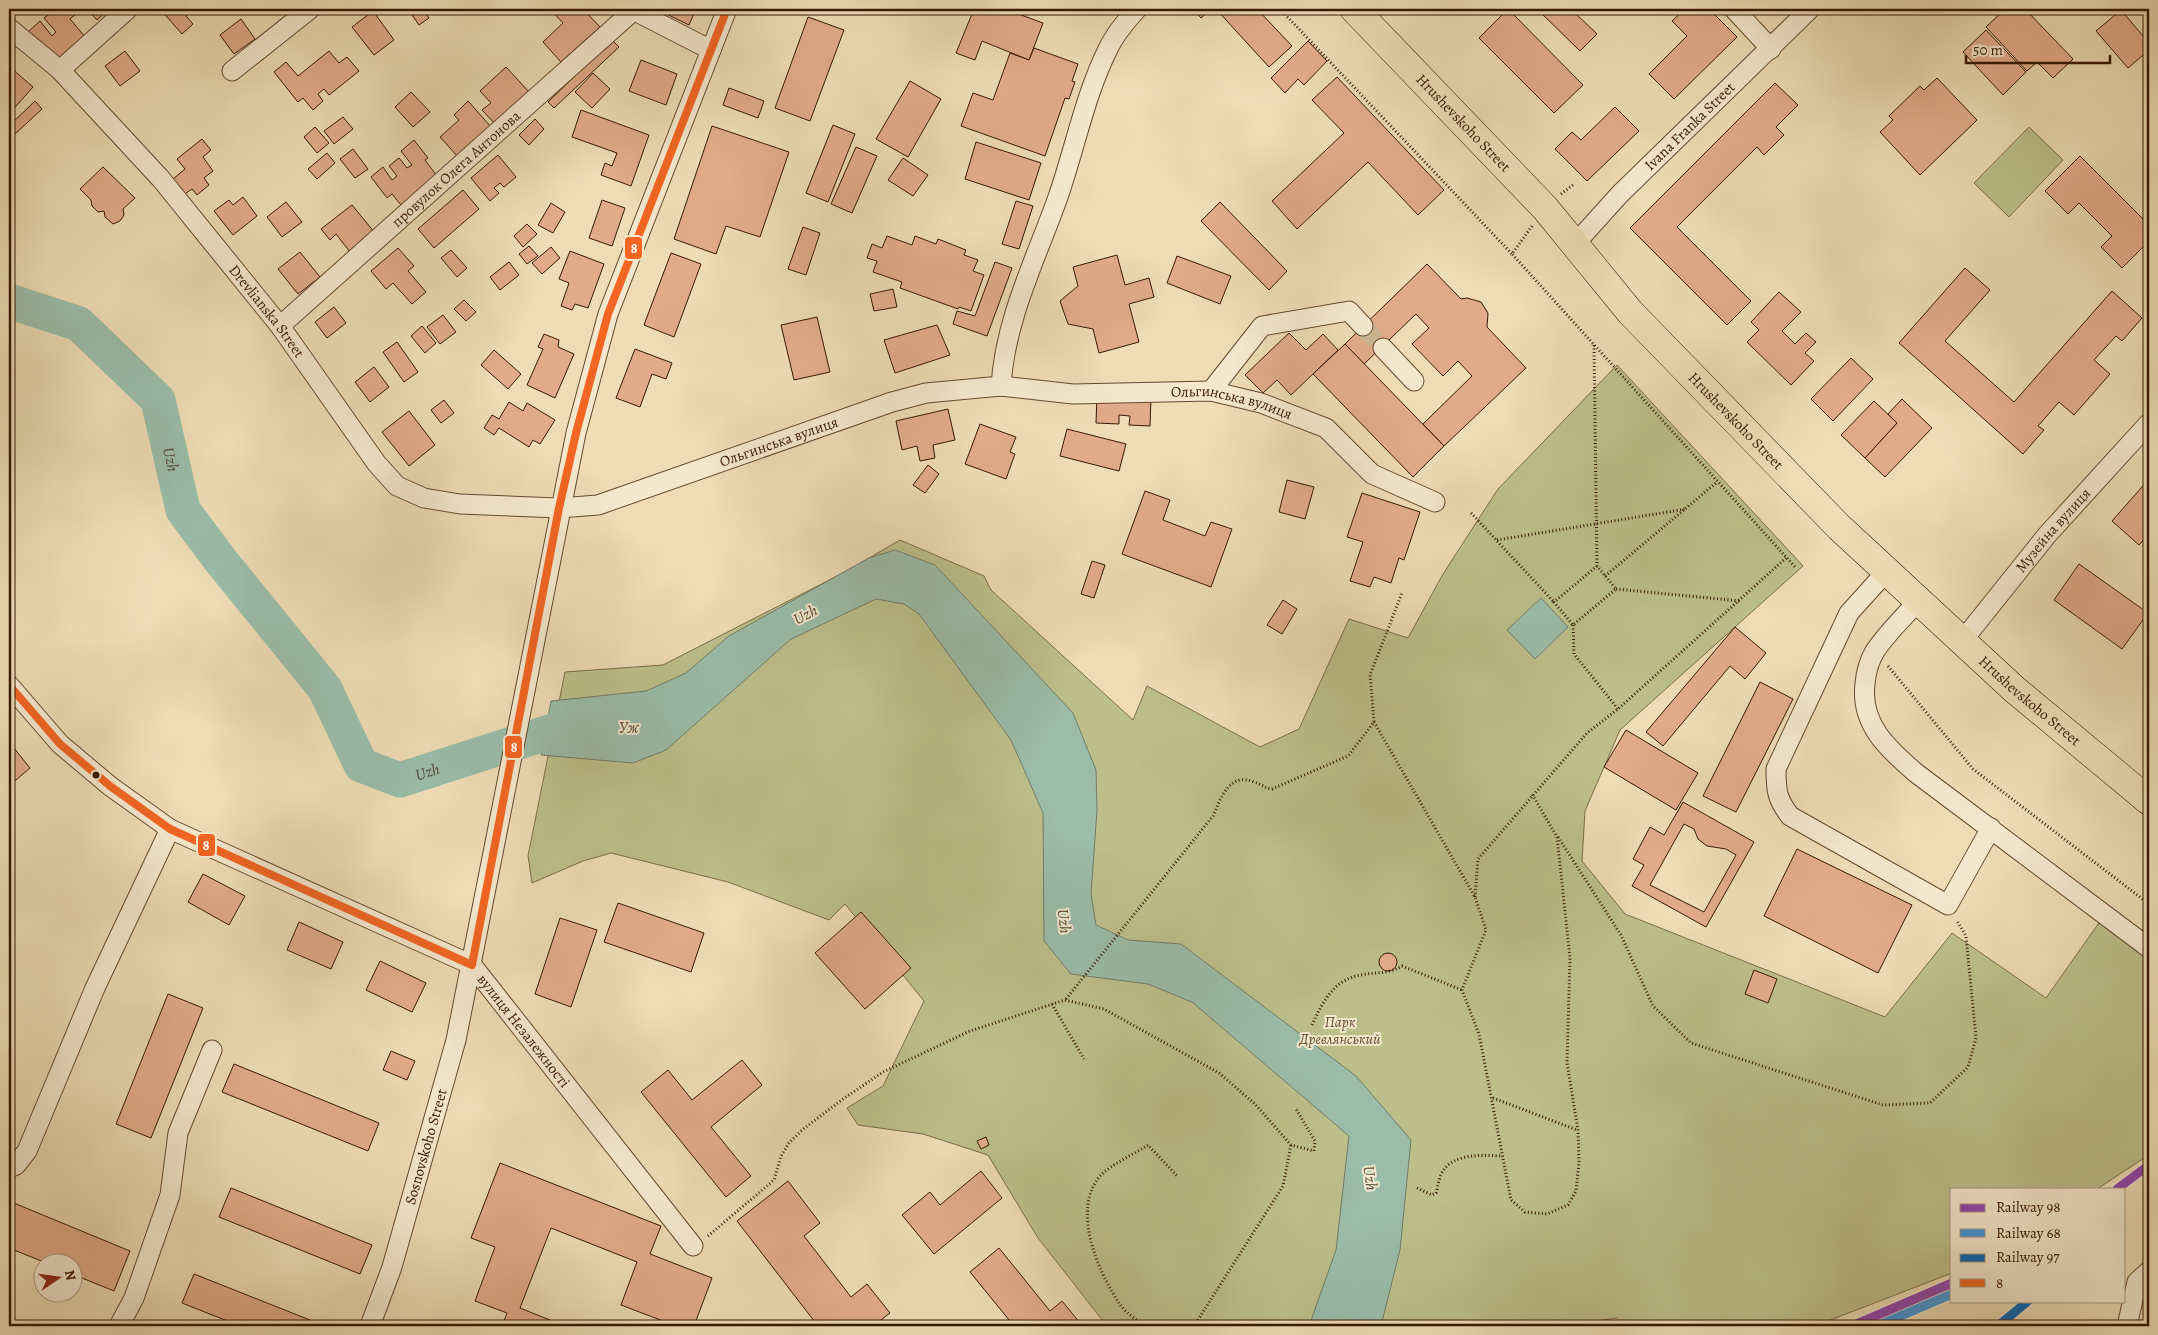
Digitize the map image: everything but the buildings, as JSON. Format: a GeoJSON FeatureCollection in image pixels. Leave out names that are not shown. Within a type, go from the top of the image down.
{"type":"FeatureCollection","features":[{"type":"Feature","properties":{"kind":"highway","name":"Hrushevskoho Street"},"geometry":{"type":"LineString","coordinates":[[1354,9],[1545,208],[1630,312],[1886,572],[1963,640],[2014,689],[2149,801]]}},
{"type":"Feature","properties":{"kind":"street"},"geometry":{"type":"LineString","coordinates":[[60,70],[128,9]]}},
{"type":"Feature","properties":{"kind":"street"},"geometry":{"type":"LineString","coordinates":[[232,71],[310,9]]}},
{"type":"Feature","properties":{"kind":"street"},"geometry":{"type":"LineString","coordinates":[[559,508],[576,433],[608,314],[727,9]]}},
{"type":"Feature","properties":{"kind":"street"},"geometry":{"type":"LineString","coordinates":[[1001,386],[1002,360],[1008,330],[1058,196],[1097,73],[1117,32],[1137,9]]}},
{"type":"Feature","properties":{"kind":"street"},"geometry":{"type":"LineString","coordinates":[[1734,9],[1771,49]]}},
{"type":"Feature","properties":{"kind":"street","name":"Ivana Franka Street"},"geometry":{"type":"LineString","coordinates":[[1574,245],[1620,194],[1810,9]]}},
{"type":"Feature","properties":{"kind":"street"},"geometry":{"type":"LineString","coordinates":[[632,10],[712,50]]}},
{"type":"Feature","properties":{"kind":"street","name":"провулок Олега Антонова"},"geometry":{"type":"LineString","coordinates":[[280,326],[632,10]]}},
{"type":"Feature","properties":{"kind":"street","name":"Drevlianska Street"},"geometry":{"type":"LineString","coordinates":[[9,28],[60,70],[161,179],[280,326],[377,464],[397,486],[424,498],[460,504],[559,508]]}},
{"type":"Feature","properties":{"kind":"street"},"geometry":{"type":"LineString","coordinates":[[1212,391],[1262,326],[1349,311],[1364,326]]}},
{"type":"Feature","properties":{"kind":"street"},"geometry":{"type":"LineString","coordinates":[[1383,348],[1414,381]]}},
{"type":"Feature","properties":{"kind":"street","name":"Ольгинська вулиця"},"geometry":{"type":"LineString","coordinates":[[559,508],[598,505],[892,402],[926,394],[1001,386],[1073,394],[1212,391],[1261,403],[1326,428],[1372,474],[1435,502]]}},
{"type":"Feature","properties":{"kind":"street","name":"Музейна вулиця"},"geometry":{"type":"LineString","coordinates":[[1963,640],[2047,535],[2149,423]]}},
{"type":"Feature","properties":{"kind":"street","name":"Sosnovskoho Street"},"geometry":{"type":"LineString","coordinates":[[370,1326],[392,1267],[456,1040],[559,508]]}},
{"type":"Feature","properties":{"kind":"street"},"geometry":{"type":"LineString","coordinates":[[1886,572],[1850,613],[1776,769],[1776,787],[1780,802],[1790,816],[1948,905],[1991,828]]}},
{"type":"Feature","properties":{"kind":"street"},"geometry":{"type":"LineString","coordinates":[[1918,600],[1876,650],[1867,668],[1864,690],[1866,711],[1873,728],[1890,751],[1916,773],[2149,948]]}},
{"type":"Feature","properties":{"kind":"street","name":"вулиця Незалежності"},"geometry":{"type":"LineString","coordinates":[[9,686],[60,744],[110,786],[170,829],[472,965],[693,1246]]}},
{"type":"Feature","properties":{"kind":"street"},"geometry":{"type":"LineString","coordinates":[[9,1168],[16,1165],[27,1151],[95,988],[170,829]]}},
{"type":"Feature","properties":{"kind":"street"},"geometry":{"type":"LineString","coordinates":[[119,1326],[134,1298],[170,1195],[178,1133],[212,1050]]}},
{"type":"Feature","properties":{"kind":"street"},"geometry":{"type":"LineString","coordinates":[[2127,1326],[2137,1282],[2149,1271]]}},
{"type":"Feature","properties":{"kind":"path"},"geometry":{"type":"LineString","coordinates":[[1280,9],[1512,254],[1796,568]]}},
{"type":"Feature","properties":{"kind":"path"},"geometry":{"type":"LineString","coordinates":[[1512,254],[1545,208],[1574,184]]}},
{"type":"Feature","properties":{"kind":"path"},"geometry":{"type":"LineString","coordinates":[[1594,345],[1597,566],[1616,589],[1740,601]]}},
{"type":"Feature","properties":{"kind":"path"},"geometry":{"type":"LineString","coordinates":[[1605,576],[1717,482]]}},
{"type":"Feature","properties":{"kind":"path"},"geometry":{"type":"LineString","coordinates":[[1497,540],[1596,522],[1686,509]]}},
{"type":"Feature","properties":{"kind":"path"},"geometry":{"type":"LineString","coordinates":[[1471,513],[1573,624],[1574,654],[1618,709]]}},
{"type":"Feature","properties":{"kind":"path"},"geometry":{"type":"LineString","coordinates":[[1475,897],[1478,859],[1532,794],[1587,733],[1618,709],[1786,558]]}},
{"type":"Feature","properties":{"kind":"path"},"geometry":{"type":"LineString","coordinates":[[1554,602],[1597,566]]}},
{"type":"Feature","properties":{"kind":"path"},"geometry":{"type":"LineString","coordinates":[[1573,624],[1616,589]]}},
{"type":"Feature","properties":{"kind":"path"},"geometry":{"type":"LineString","coordinates":[[1402,593],[1370,676],[1374,722],[1475,897],[1486,930],[1462,990],[1479,1034],[1493,1098],[1511,1200],[1525,1212],[1548,1214],[1568,1204],[1576,1191],[1579,1162],[1578,1130],[1567,1063],[1570,958],[1558,837]]}},
{"type":"Feature","properties":{"kind":"path"},"geometry":{"type":"LineString","coordinates":[[1888,666],[1973,769],[2149,904]]}},
{"type":"Feature","properties":{"kind":"path"},"geometry":{"type":"LineString","coordinates":[[1065,1000],[1213,816],[1224,792],[1231,783],[1240,780],[1254,782],[1264,788],[1272,789],[1326,767],[1348,756],[1374,722]]}},
{"type":"Feature","properties":{"kind":"path"},"geometry":{"type":"LineString","coordinates":[[1532,794],[1622,935],[1653,1006],[1691,1043],[1883,1106],[1930,1103],[1968,1067],[1976,1038],[1966,936],[1948,905]]}},
{"type":"Feature","properties":{"kind":"path"},"geometry":{"type":"LineString","coordinates":[[1312,1025],[1322,1001],[1340,983],[1359,975],[1388,973],[1402,966],[1462,990]]}},
{"type":"Feature","properties":{"kind":"path"},"geometry":{"type":"LineString","coordinates":[[693,1246],[774,1180],[781,1156],[789,1143],[843,1099],[883,1072],[970,1031],[1065,1000],[1104,1009],[1219,1073],[1255,1104],[1292,1145],[1314,1151],[1315,1140],[1296,1109]]}},
{"type":"Feature","properties":{"kind":"path"},"geometry":{"type":"LineString","coordinates":[[1052,1004],[1084,1059]]}},
{"type":"Feature","properties":{"kind":"path"},"geometry":{"type":"LineString","coordinates":[[1493,1098],[1578,1130]]}},
{"type":"Feature","properties":{"kind":"path"},"geometry":{"type":"LineString","coordinates":[[1194,1326],[1283,1186],[1292,1145]]}},
{"type":"Feature","properties":{"kind":"path"},"geometry":{"type":"LineString","coordinates":[[1145,1326],[1122,1308],[1097,1261],[1088,1226],[1089,1196],[1102,1174],[1148,1146],[1178,1177]]}},
{"type":"Feature","properties":{"kind":"path"},"geometry":{"type":"LineString","coordinates":[[1417,1188],[1432,1195],[1436,1193],[1443,1170],[1454,1162],[1478,1155],[1502,1156]]}},
{"type":"Feature","properties":{"kind":"green space"},"geometry":{"type":"Polygon","coordinates":[[[2029,127],[2063,160],[2009,217],[1974,183],[2029,127]]]}},
{"type":"Feature","properties":{"kind":"green space","name":"Парк Древлянський"},"geometry":{"type":"Polygon","coordinates":[[[1617,365],[1803,566],[1620,730],[1585,811],[1582,861],[1625,914],[1885,1017],[1952,933],[2046,998],[2101,920],[2149,956],[2149,1155],[2099,1188],[1950,1188],[1950,1274],[1815,1326],[1623,1326],[1617,1318],[1560,1326],[1107,1326],[1038,1238],[988,1155],[923,1134],[858,1125],[847,1108],[883,1086],[924,1001],[845,904],[829,920],[728,882],[611,853],[583,861],[532,883],[528,856],[565,672],[663,665],[845,572],[900,540],[984,576],[991,590],[1133,720],[1147,686],[1260,747],[1299,729],[1349,619],[1408,638],[1443,574],[1498,489],[1617,365]]]}},
{"type":"Feature","properties":{"kind":"water","name":"Уж"},"geometry":{"type":"Polygon","coordinates":[[[895,550],[935,565],[1073,713],[1096,770],[1097,810],[1091,894],[1096,925],[1128,940],[1181,944],[1356,1076],[1411,1140],[1400,1250],[1381,1326],[1309,1326],[1336,1250],[1349,1136],[1192,1002],[1148,984],[1071,974],[1044,941],[1043,813],[1011,740],[919,614],[904,604],[876,599],[791,639],[666,750],[633,763],[541,755],[551,701],[646,691],[686,673],[729,636],[869,558],[895,550]]]}},
{"type":"Feature","properties":{"kind":"water"},"geometry":{"type":"Polygon","coordinates":[[[1541,598],[1568,627],[1535,659],[1507,630],[1541,598]]]}},
{"type":"Feature","properties":{"kind":"waterway","name":"Uzh"},"geometry":{"type":"LineString","coordinates":[[9,301],[79,324],[158,400],[183,510],[221,561],[325,689],[361,765],[400,780],[556,730],[593,729]]}},
{"type":"Feature","properties":{"kind":"tunnel"},"geometry":{"type":"LineString","coordinates":[[1363,326],[1383,348]]}},
{"type":"Feature","properties":{"kind":"rail line","name":"98"},"geometry":{"type":"LineString","coordinates":[[2118,1188],[2149,1165]]}},
{"type":"Feature","properties":{"kind":"rail line","name":"98"},"geometry":{"type":"LineString","coordinates":[[1852,1326],[1950,1284]]}},
{"type":"Feature","properties":{"kind":"rail line","name":"68"},"geometry":{"type":"LineString","coordinates":[[1877,1326],[1950,1295]]}},
{"type":"Feature","properties":{"kind":"rail line","name":"97"},"geometry":{"type":"LineString","coordinates":[[1998,1326],[2027,1302]]}},
{"type":"Feature","properties":{"kind":"transit line","name":"8"},"geometry":{"type":"LineString","coordinates":[[9,685],[60,744],[110,786],[170,829],[472,965],[559,508],[576,433],[608,314],[727,9]]}}]}
